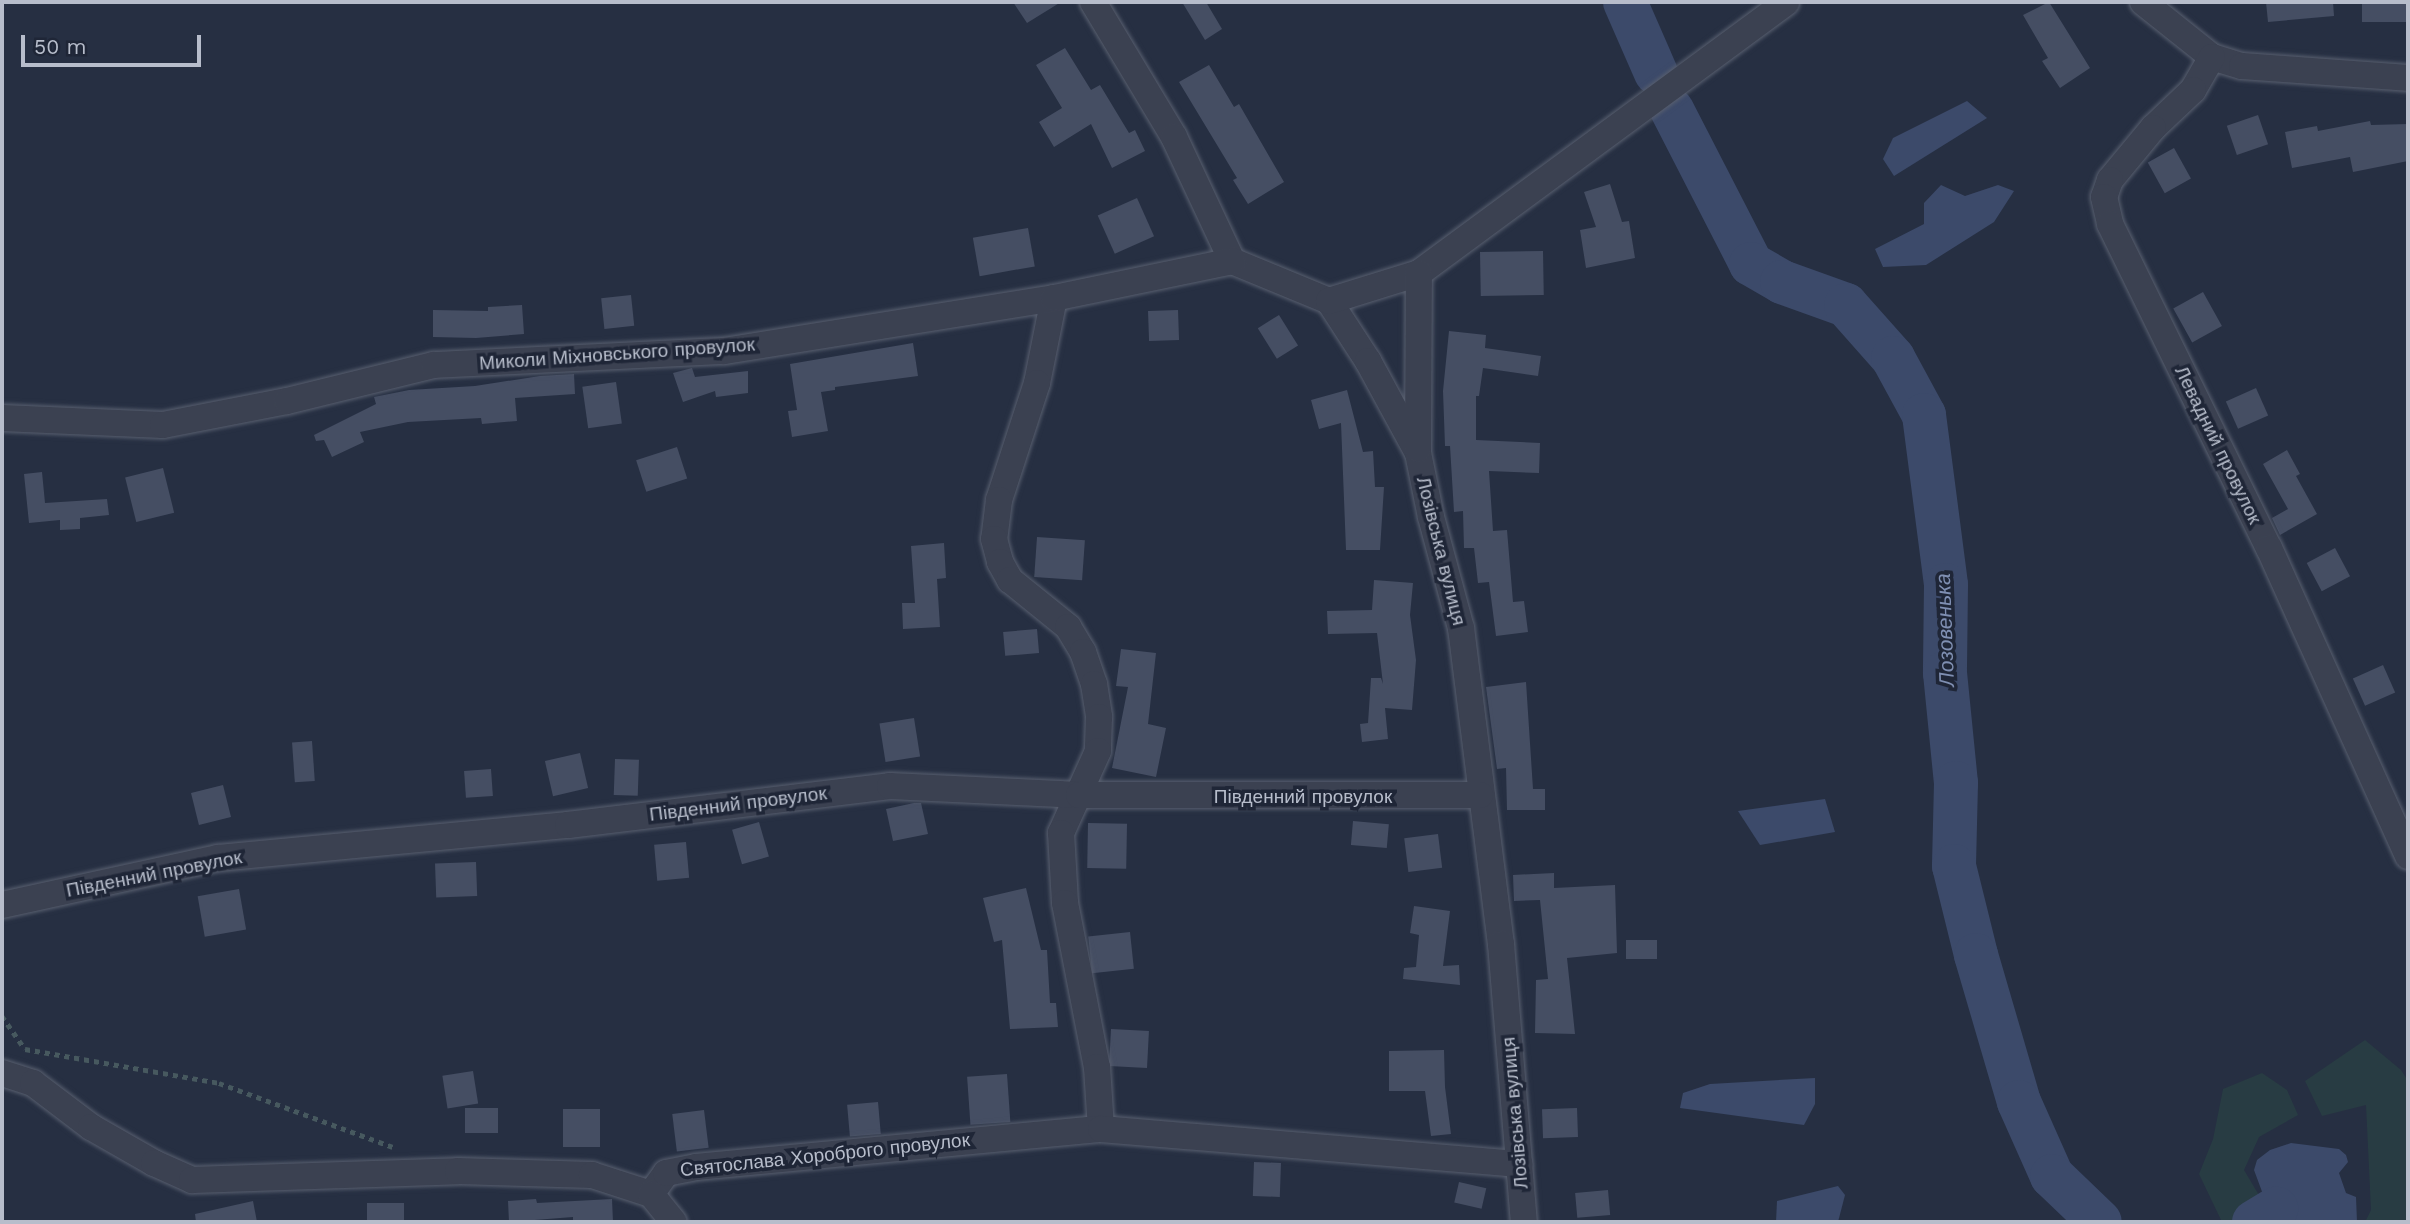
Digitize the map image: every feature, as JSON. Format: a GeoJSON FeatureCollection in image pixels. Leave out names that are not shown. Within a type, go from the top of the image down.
{"type":"FeatureCollection","features":[{"type":"Feature","properties":{"kind":"street"},"geometry":{"type":"LineString","coordinates":[[1093,2],[1174,136],[1232,261],[1329,301],[1419,273],[1786,2]]}},
{"type":"Feature","properties":{"kind":"street"},"geometry":{"type":"LineString","coordinates":[[2143,2],[2212,57],[2242,66],[2408,78]]}},
{"type":"Feature","properties":{"kind":"street","name":"Левадний провулок"},"geometry":{"type":"LineString","coordinates":[[2212,57],[2193,90],[2153,128],[2110,180],[2104,197],[2110,224],[2269,548],[2408,856]]}},
{"type":"Feature","properties":{"kind":"street","name":"Миколи Міхновського провулок"},"geometry":{"type":"LineString","coordinates":[[2,418],[163,425],[287,401],[435,365],[724,351],[1054,298],[1232,261]]}},
{"type":"Feature","properties":{"kind":"street"},"geometry":{"type":"LineString","coordinates":[[1418,453],[1419,273]]}},
{"type":"Feature","properties":{"kind":"street"},"geometry":{"type":"LineString","coordinates":[[1054,298],[1037,383],[999,500],[994,539],[1000,562],[1010,580],[1068,627],[1083,652],[1099,717],[1098,751],[1060,833],[1065,903],[1097,1067],[1101,1129]]}},
{"type":"Feature","properties":{"kind":"street","name":"Лозівська вулиця"},"geometry":{"type":"LineString","coordinates":[[1329,301],[1367,361],[1418,453],[1431,517],[1461,628],[1480,795],[1501,944],[1524,1222]]}},
{"type":"Feature","properties":{"kind":"street","name":"Південний провулок"},"geometry":{"type":"LineString","coordinates":[[2,905],[218,858],[568,825],[890,786],[1079,795],[1480,795]]}},
{"type":"Feature","properties":{"kind":"street"},"geometry":{"type":"LineString","coordinates":[[2,1073],[33,1083],[91,1127],[154,1163],[192,1180],[458,1171],[592,1175],[651,1194],[674,1222]]}},
{"type":"Feature","properties":{"kind":"street","name":"Святослава Хороброго провулок"},"geometry":{"type":"LineString","coordinates":[[651,1194],[666,1174],[696,1167],[1101,1129],[1520,1164]]}},
{"type":"Feature","properties":{"kind":"path"},"geometry":{"type":"LineString","coordinates":[[2,1016],[25,1048]]}},
{"type":"Feature","properties":{"kind":"path"},"geometry":{"type":"LineString","coordinates":[[13,1047],[219,1083],[395,1148]]}},
{"type":"Feature","properties":{"kind":"shaded area"},"geometry":{"type":"Polygon","coordinates":[[[2365,1040],[2401,1070],[2408,1081],[2408,1222],[2365,1222],[2371,1210],[2366,1105],[2322,1116],[2305,1081],[2365,1040]]]}},
{"type":"Feature","properties":{"kind":"shaded area"},"geometry":{"type":"Polygon","coordinates":[[[2262,1073],[2287,1090],[2298,1115],[2259,1137],[2244,1170],[2275,1222],[2222,1222],[2199,1174],[2213,1139],[2223,1089],[2262,1073]]]}},
{"type":"Feature","properties":{"kind":"water"},"geometry":{"type":"Polygon","coordinates":[[[1967,101],[1987,118],[1894,176],[1883,159],[1893,138],[1967,101]]]}},
{"type":"Feature","properties":{"kind":"water"},"geometry":{"type":"Polygon","coordinates":[[[1941,185],[1965,196],[1998,185],[2014,191],[1994,222],[1926,265],[1883,267],[1875,249],[1924,224],[1924,203],[1941,185]]]}},
{"type":"Feature","properties":{"kind":"water"},"geometry":{"type":"Polygon","coordinates":[[[1825,799],[1835,832],[1760,845],[1738,811],[1825,799]]]}},
{"type":"Feature","properties":{"kind":"water"},"geometry":{"type":"Polygon","coordinates":[[[1815,1078],[1815,1104],[1804,1125],[1680,1108],[1683,1093],[1710,1084],[1815,1078]]]}},
{"type":"Feature","properties":{"kind":"water"},"geometry":{"type":"Polygon","coordinates":[[[2291,1143],[2339,1149],[2346,1155],[2348,1162],[2339,1173],[2346,1193],[2356,1197],[2357,1222],[2283,1222],[2276,1209],[2264,1197],[2254,1170],[2257,1160],[2270,1150],[2291,1143]]]}},
{"type":"Feature","properties":{"kind":"water"},"geometry":{"type":"Polygon","coordinates":[[[1838,1186],[1845,1195],[1838,1222],[1776,1222],[1777,1201],[1838,1186]]]}},
{"type":"Feature","properties":{"kind":"building"},"geometry":{"type":"Polygon","coordinates":[[[1013,2],[1061,2],[1027,23],[1013,2]]]}},
{"type":"Feature","properties":{"kind":"building"},"geometry":{"type":"Polygon","coordinates":[[[1182,2],[1206,2],[1222,29],[1205,40],[1182,2]]]}},
{"type":"Feature","properties":{"kind":"building"},"geometry":{"type":"Polygon","coordinates":[[[2049,2],[2090,68],[2060,88],[2042,61],[2048,58],[2023,15],[2049,2]]]}},
{"type":"Feature","properties":{"kind":"building"},"geometry":{"type":"Polygon","coordinates":[[[2266,2],[2333,2],[2334,16],[2268,22],[2266,2]]]}},
{"type":"Feature","properties":{"kind":"building"},"geometry":{"type":"Polygon","coordinates":[[[2362,2],[2408,2],[2408,22],[2362,22],[2362,2]]]}},
{"type":"Feature","properties":{"kind":"building"},"geometry":{"type":"Polygon","coordinates":[[[1065,48],[1091,90],[1100,85],[1129,133],[1135,130],[1145,151],[1112,168],[1091,124],[1054,147],[1039,122],[1062,108],[1036,65],[1065,48]]]}},
{"type":"Feature","properties":{"kind":"building"},"geometry":{"type":"Polygon","coordinates":[[[1209,65],[1234,107],[1239,104],[1284,182],[1248,204],[1233,180],[1237,178],[1179,82],[1209,65]]]}},
{"type":"Feature","properties":{"kind":"building"},"geometry":{"type":"Polygon","coordinates":[[[2258,115],[2268,144],[2237,155],[2227,126],[2258,115]]]}},
{"type":"Feature","properties":{"kind":"building"},"geometry":{"type":"Polygon","coordinates":[[[2370,121],[2371,125],[2408,124],[2408,161],[2353,172],[2350,157],[2292,168],[2285,132],[2317,126],[2318,131],[2370,121]]]}},
{"type":"Feature","properties":{"kind":"building"},"geometry":{"type":"Polygon","coordinates":[[[2174,148],[2191,179],[2165,193],[2148,163],[2174,148]]]}},
{"type":"Feature","properties":{"kind":"building"},"geometry":{"type":"Polygon","coordinates":[[[1610,184],[1622,222],[1629,221],[1635,258],[1586,268],[1580,230],[1596,227],[1584,192],[1610,184]]]}},
{"type":"Feature","properties":{"kind":"building"},"geometry":{"type":"Polygon","coordinates":[[[1137,198],[1154,236],[1115,254],[1098,215],[1137,198]]]}},
{"type":"Feature","properties":{"kind":"building"},"geometry":{"type":"Polygon","coordinates":[[[1028,228],[1035,266],[980,276],[973,238],[1028,228]]]}},
{"type":"Feature","properties":{"kind":"building"},"geometry":{"type":"Polygon","coordinates":[[[1543,251],[1544,295],[1481,296],[1480,252],[1543,251]]]}},
{"type":"Feature","properties":{"kind":"building"},"geometry":{"type":"Polygon","coordinates":[[[2203,292],[2222,326],[2192,343],[2173,308],[2203,292]]]}},
{"type":"Feature","properties":{"kind":"building"},"geometry":{"type":"Polygon","coordinates":[[[631,295],[634,326],[604,329],[601,298],[631,295]]]}},
{"type":"Feature","properties":{"kind":"building"},"geometry":{"type":"Polygon","coordinates":[[[522,305],[524,334],[476,338],[433,337],[433,310],[488,311],[488,307],[522,305]]]}},
{"type":"Feature","properties":{"kind":"building"},"geometry":{"type":"Polygon","coordinates":[[[1178,310],[1179,340],[1149,341],[1148,311],[1178,310]]]}},
{"type":"Feature","properties":{"kind":"building"},"geometry":{"type":"Polygon","coordinates":[[[1279,315],[1298,346],[1277,359],[1258,328],[1279,315]]]}},
{"type":"Feature","properties":{"kind":"building"},"geometry":{"type":"Polygon","coordinates":[[[1449,331],[1486,335],[1485,348],[1541,356],[1538,376],[1483,368],[1479,396],[1476,396],[1476,440],[1540,443],[1539,473],[1489,471],[1493,531],[1507,530],[1513,602],[1524,601],[1528,632],[1496,636],[1489,582],[1478,583],[1474,548],[1464,548],[1463,511],[1454,512],[1450,446],[1445,446],[1443,391],[1449,331]]]}},
{"type":"Feature","properties":{"kind":"building"},"geometry":{"type":"Polygon","coordinates":[[[913,343],[918,376],[835,387],[835,390],[821,392],[828,431],[792,437],[788,411],[797,410],[790,364],[913,343]]]}},
{"type":"Feature","properties":{"kind":"building"},"geometry":{"type":"Polygon","coordinates":[[[692,368],[695,377],[748,371],[748,393],[716,397],[715,391],[683,402],[673,373],[692,368]]]}},
{"type":"Feature","properties":{"kind":"building"},"geometry":{"type":"Polygon","coordinates":[[[574,374],[575,394],[515,398],[517,421],[482,424],[481,418],[408,422],[360,432],[364,442],[332,457],[324,440],[316,441],[314,435],[376,404],[374,397],[409,390],[475,386],[540,376],[574,374]]]}},
{"type":"Feature","properties":{"kind":"building"},"geometry":{"type":"Polygon","coordinates":[[[616,382],[622,424],[588,428],[582,387],[616,382]]]}},
{"type":"Feature","properties":{"kind":"building"},"geometry":{"type":"Polygon","coordinates":[[[2256,388],[2268,415],[2238,429],[2226,401],[2256,388]]]}},
{"type":"Feature","properties":{"kind":"building"},"geometry":{"type":"Polygon","coordinates":[[[1347,390],[1363,452],[1373,451],[1375,487],[1384,487],[1380,550],[1346,550],[1341,423],[1319,429],[1311,400],[1347,390]]]}},
{"type":"Feature","properties":{"kind":"building"},"geometry":{"type":"Polygon","coordinates":[[[677,447],[687,478],[646,492],[636,460],[677,447]]]}},
{"type":"Feature","properties":{"kind":"building"},"geometry":{"type":"Polygon","coordinates":[[[2287,450],[2300,474],[2296,476],[2317,514],[2280,535],[2272,518],[2288,509],[2263,464],[2287,450]]]}},
{"type":"Feature","properties":{"kind":"building"},"geometry":{"type":"Polygon","coordinates":[[[163,468],[174,513],[136,522],[125,477],[163,468]]]}},
{"type":"Feature","properties":{"kind":"building"},"geometry":{"type":"Polygon","coordinates":[[[42,472],[45,503],[107,499],[109,515],[80,518],[80,529],[60,530],[60,520],[29,523],[24,474],[42,472]]]}},
{"type":"Feature","properties":{"kind":"building"},"geometry":{"type":"Polygon","coordinates":[[[1037,537],[1085,540],[1082,580],[1034,577],[1037,537]]]}},
{"type":"Feature","properties":{"kind":"building"},"geometry":{"type":"Polygon","coordinates":[[[944,543],[946,578],[937,579],[940,627],[903,629],[902,603],[915,603],[911,546],[944,543]]]}},
{"type":"Feature","properties":{"kind":"building"},"geometry":{"type":"Polygon","coordinates":[[[2335,548],[2350,576],[2322,591],[2307,563],[2335,548]]]}},
{"type":"Feature","properties":{"kind":"building"},"geometry":{"type":"Polygon","coordinates":[[[1374,580],[1413,583],[1410,615],[1416,660],[1412,710],[1385,708],[1388,739],[1362,742],[1360,724],[1368,723],[1371,678],[1381,678],[1383,684],[1377,633],[1328,634],[1327,611],[1372,610],[1374,580]]]}},
{"type":"Feature","properties":{"kind":"building"},"geometry":{"type":"Polygon","coordinates":[[[1037,629],[1039,653],[1005,656],[1003,632],[1037,629]]]}},
{"type":"Feature","properties":{"kind":"building"},"geometry":{"type":"Polygon","coordinates":[[[1121,649],[1156,653],[1148,724],[1166,728],[1156,777],[1112,768],[1128,687],[1116,686],[1121,649]]]}},
{"type":"Feature","properties":{"kind":"building"},"geometry":{"type":"Polygon","coordinates":[[[2383,665],[2395,692],[2365,706],[2353,678],[2383,665]]]}},
{"type":"Feature","properties":{"kind":"building"},"geometry":{"type":"Polygon","coordinates":[[[1526,682],[1533,789],[1545,789],[1545,810],[1507,810],[1506,768],[1497,769],[1486,687],[1526,682]]]}},
{"type":"Feature","properties":{"kind":"building"},"geometry":{"type":"Polygon","coordinates":[[[914,718],[920,757],[886,762],[879,723],[914,718]]]}},
{"type":"Feature","properties":{"kind":"building"},"geometry":{"type":"Polygon","coordinates":[[[312,741],[315,781],[295,782],[292,742],[312,741]]]}},
{"type":"Feature","properties":{"kind":"building"},"geometry":{"type":"Polygon","coordinates":[[[580,753],[588,788],[553,796],[545,761],[580,753]]]}},
{"type":"Feature","properties":{"kind":"building"},"geometry":{"type":"Polygon","coordinates":[[[615,759],[639,760],[638,796],[614,795],[615,759]]]}},
{"type":"Feature","properties":{"kind":"building"},"geometry":{"type":"Polygon","coordinates":[[[491,769],[493,796],[466,798],[464,771],[491,769]]]}},
{"type":"Feature","properties":{"kind":"building"},"geometry":{"type":"Polygon","coordinates":[[[223,785],[231,817],[199,825],[191,793],[223,785]]]}},
{"type":"Feature","properties":{"kind":"building"},"geometry":{"type":"Polygon","coordinates":[[[921,803],[928,834],[893,841],[886,809],[921,803]]]}},
{"type":"Feature","properties":{"kind":"building"},"geometry":{"type":"Polygon","coordinates":[[[1353,821],[1389,824],[1387,848],[1351,845],[1353,821]]]}},
{"type":"Feature","properties":{"kind":"building"},"geometry":{"type":"Polygon","coordinates":[[[759,822],[769,857],[742,864],[732,830],[759,822]]]}},
{"type":"Feature","properties":{"kind":"building"},"geometry":{"type":"Polygon","coordinates":[[[1088,823],[1127,824],[1126,869],[1087,868],[1088,823]]]}},
{"type":"Feature","properties":{"kind":"building"},"geometry":{"type":"Polygon","coordinates":[[[1438,834],[1442,868],[1408,872],[1404,838],[1438,834]]]}},
{"type":"Feature","properties":{"kind":"building"},"geometry":{"type":"Polygon","coordinates":[[[686,842],[689,878],[657,881],[654,845],[686,842]]]}},
{"type":"Feature","properties":{"kind":"building"},"geometry":{"type":"Polygon","coordinates":[[[476,862],[477,896],[436,897],[435,863],[476,862]]]}},
{"type":"Feature","properties":{"kind":"building"},"geometry":{"type":"Polygon","coordinates":[[[1554,873],[1554,888],[1615,885],[1617,953],[1567,958],[1575,1034],[1535,1033],[1536,980],[1548,979],[1540,900],[1514,901],[1513,875],[1554,873]]]}},
{"type":"Feature","properties":{"kind":"building"},"geometry":{"type":"Polygon","coordinates":[[[1026,888],[1041,950],[1047,950],[1050,1003],[1056,1003],[1058,1027],[1010,1029],[1002,940],[994,942],[983,898],[1026,888]]]}},
{"type":"Feature","properties":{"kind":"building"},"geometry":{"type":"Polygon","coordinates":[[[239,889],[246,929],[205,937],[198,896],[239,889]]]}},
{"type":"Feature","properties":{"kind":"building"},"geometry":{"type":"Polygon","coordinates":[[[1414,906],[1450,911],[1443,966],[1459,965],[1460,985],[1403,979],[1404,968],[1416,967],[1419,935],[1410,933],[1414,906]]]}},
{"type":"Feature","properties":{"kind":"building"},"geometry":{"type":"Polygon","coordinates":[[[1130,932],[1134,969],[1092,973],[1088,936],[1130,932]]]}},
{"type":"Feature","properties":{"kind":"building"},"geometry":{"type":"Polygon","coordinates":[[[1626,940],[1657,940],[1657,959],[1626,959],[1626,940]]]}},
{"type":"Feature","properties":{"kind":"building"},"geometry":{"type":"Polygon","coordinates":[[[1111,1029],[1149,1031],[1147,1068],[1109,1066],[1111,1029]]]}},
{"type":"Feature","properties":{"kind":"building"},"geometry":{"type":"Polygon","coordinates":[[[1444,1050],[1451,1134],[1431,1136],[1425,1091],[1389,1091],[1389,1051],[1444,1050]]]}},
{"type":"Feature","properties":{"kind":"building"},"geometry":{"type":"Polygon","coordinates":[[[473,1071],[478,1104],[448,1108],[442,1076],[473,1071]]]}},
{"type":"Feature","properties":{"kind":"building"},"geometry":{"type":"Polygon","coordinates":[[[1007,1074],[1010,1122],[970,1125],[967,1077],[1007,1074]]]}},
{"type":"Feature","properties":{"kind":"building"},"geometry":{"type":"Polygon","coordinates":[[[878,1102],[881,1134],[850,1137],[847,1105],[878,1102]]]}},
{"type":"Feature","properties":{"kind":"building"},"geometry":{"type":"Polygon","coordinates":[[[465,1108],[498,1108],[498,1133],[465,1133],[465,1108]]]}},
{"type":"Feature","properties":{"kind":"building"},"geometry":{"type":"Polygon","coordinates":[[[1577,1108],[1578,1137],[1543,1138],[1542,1109],[1577,1108]]]}},
{"type":"Feature","properties":{"kind":"building"},"geometry":{"type":"Polygon","coordinates":[[[563,1109],[600,1109],[600,1147],[563,1147],[563,1109]]]}},
{"type":"Feature","properties":{"kind":"building"},"geometry":{"type":"Polygon","coordinates":[[[704,1110],[709,1148],[677,1152],[672,1114],[704,1110]]]}},
{"type":"Feature","properties":{"kind":"building"},"geometry":{"type":"Polygon","coordinates":[[[1254,1162],[1281,1163],[1280,1197],[1253,1196],[1254,1162]]]}},
{"type":"Feature","properties":{"kind":"building"},"geometry":{"type":"Polygon","coordinates":[[[1459,1182],[1486,1188],[1482,1209],[1454,1202],[1459,1182]]]}},
{"type":"Feature","properties":{"kind":"building"},"geometry":{"type":"Polygon","coordinates":[[[1608,1190],[1610,1215],[1577,1218],[1575,1193],[1608,1190]]]}},
{"type":"Feature","properties":{"kind":"building"},"geometry":{"type":"Polygon","coordinates":[[[536,1199],[537,1203],[612,1199],[613,1222],[573,1222],[573,1217],[509,1222],[508,1201],[536,1199]]]}},
{"type":"Feature","properties":{"kind":"building"},"geometry":{"type":"Polygon","coordinates":[[[253,1201],[257,1222],[196,1222],[195,1214],[253,1201]]]}},
{"type":"Feature","properties":{"kind":"building"},"geometry":{"type":"Polygon","coordinates":[[[367,1203],[404,1203],[404,1222],[367,1222],[367,1203]]]}},
{"type":"Feature","properties":{"kind":"waterway","name":"Лозовенька"},"geometry":{"type":"LineString","coordinates":[[1625,2],[1656,73]]}},
{"type":"Feature","properties":{"kind":"waterway","name":"Лозовенька"},"geometry":{"type":"LineString","coordinates":[[1672,110],[1751,264],[1782,282],[1846,305],[1893,358],[1924,415],[1946,585],[1945,673],[1956,783],[1954,866],[1976,955],[2019,1102],[2052,1176],[2100,1222]]}},
{"type":"Feature","properties":{"kind":"waterway","name":"Лозовенька"},"geometry":{"type":"LineString","coordinates":[[2254,1222],[2276,1209]]}}]}
